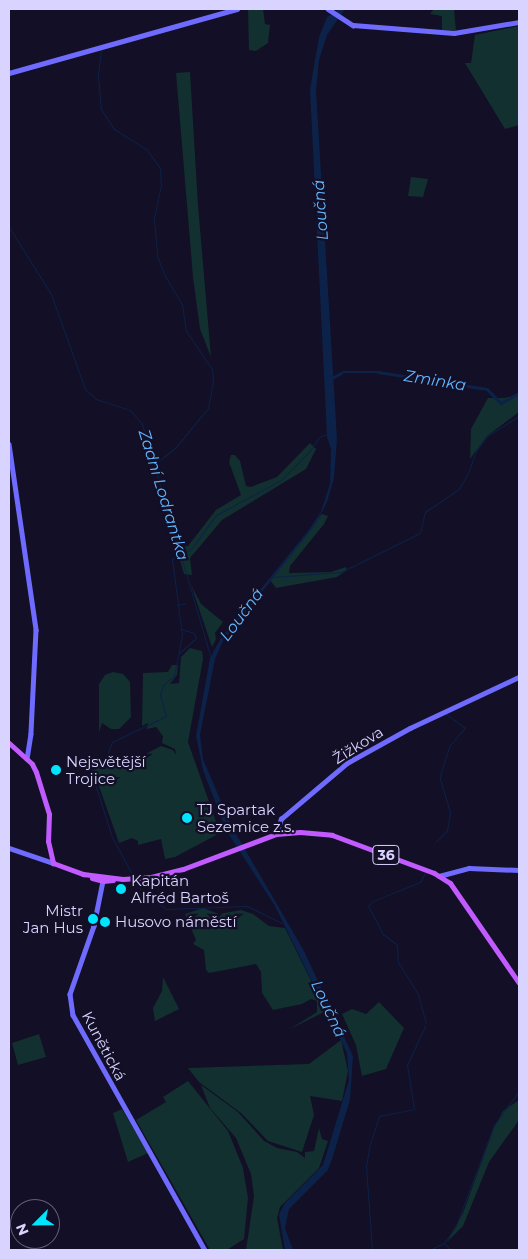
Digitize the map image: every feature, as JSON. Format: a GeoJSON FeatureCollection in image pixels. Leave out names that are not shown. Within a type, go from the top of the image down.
{"type":"FeatureCollection","features":[{"type":"Feature","properties":{"kind":"main road"},"geometry":{"type":"LineString","coordinates":[[9,743],[27,759],[36,772],[48,811],[48,845],[53,863]]}},
{"type":"Feature","properties":{"kind":"main road","name":"36"},"geometry":{"type":"LineString","coordinates":[[53,863],[103,879],[131,879],[172,872],[276,834],[300,832],[332,835],[439,876],[462,896],[519,983]]}},
{"type":"Feature","properties":{"kind":"street"},"geometry":{"type":"LineString","coordinates":[[9,73],[237,9]]}},
{"type":"Feature","properties":{"kind":"street"},"geometry":{"type":"LineString","coordinates":[[330,10],[342,20],[353,25],[454,34],[519,22]]}},
{"type":"Feature","properties":{"kind":"street"},"geometry":{"type":"LineString","coordinates":[[9,444],[17,508],[34,612],[36,650],[30,756],[27,759]]}},
{"type":"Feature","properties":{"kind":"street","name":"Žižkova"},"geometry":{"type":"LineString","coordinates":[[276,834],[282,819],[347,763],[444,712],[519,677]]}},
{"type":"Feature","properties":{"kind":"street"},"geometry":{"type":"LineString","coordinates":[[9,848],[53,863]]}},
{"type":"Feature","properties":{"kind":"street"},"geometry":{"type":"LineString","coordinates":[[439,876],[469,868],[519,870]]}},
{"type":"Feature","properties":{"kind":"street","name":"Kunětická"},"geometry":{"type":"LineString","coordinates":[[103,879],[90,940],[70,997],[75,1022],[205,1250]]}},
{"type":"Feature","properties":{"kind":"green space"},"geometry":{"type":"Polygon","coordinates":[[[248,9],[263,9],[265,24],[270,25],[268,43],[256,51],[249,50],[248,9]]]}},
{"type":"Feature","properties":{"kind":"green space"},"geometry":{"type":"Polygon","coordinates":[[[434,9],[454,9],[456,31],[442,30],[442,16],[430,14],[434,9]]]}},
{"type":"Feature","properties":{"kind":"green space"},"geometry":{"type":"Polygon","coordinates":[[[519,26],[519,125],[505,129],[465,63],[471,63],[475,35],[519,26]]]}},
{"type":"Feature","properties":{"kind":"green space"},"geometry":{"type":"Polygon","coordinates":[[[190,72],[198,205],[211,357],[200,329],[193,277],[176,73],[190,72]]]}},
{"type":"Feature","properties":{"kind":"green space"},"geometry":{"type":"Polygon","coordinates":[[[411,177],[428,179],[423,197],[408,196],[411,177]]]}},
{"type":"Feature","properties":{"kind":"green space"},"geometry":{"type":"Polygon","coordinates":[[[519,394],[519,412],[487,436],[470,459],[471,429],[488,398],[505,398],[519,394]]]}},
{"type":"Feature","properties":{"kind":"green space"},"geometry":{"type":"Polygon","coordinates":[[[310,443],[316,449],[306,469],[222,520],[190,558],[192,575],[184,574],[176,547],[188,546],[216,510],[241,495],[229,462],[231,455],[235,455],[240,461],[246,486],[251,487],[277,477],[310,443]]]}},
{"type":"Feature","properties":{"kind":"green space"},"geometry":{"type":"Polygon","coordinates":[[[322,514],[328,516],[324,524],[290,566],[289,573],[331,572],[346,567],[347,570],[337,577],[276,588],[270,580],[322,514]]]}},
{"type":"Feature","properties":{"kind":"green space"},"geometry":{"type":"Polygon","coordinates":[[[191,585],[201,604],[223,622],[215,633],[216,639],[212,647],[191,585]]]}},
{"type":"Feature","properties":{"kind":"green space"},"geometry":{"type":"Polygon","coordinates":[[[190,648],[202,651],[203,659],[188,742],[220,833],[175,857],[165,859],[161,839],[138,845],[138,841],[132,838],[119,843],[94,772],[97,766],[102,765],[104,769],[108,764],[138,758],[161,746],[173,750],[176,755],[175,749],[162,743],[163,736],[156,727],[147,729],[148,723],[142,726],[143,673],[168,672],[172,665],[178,665],[177,675],[170,684],[179,683],[181,657],[190,648]]]}},
{"type":"Feature","properties":{"kind":"green space"},"geometry":{"type":"Polygon","coordinates":[[[113,672],[123,674],[130,682],[131,717],[119,729],[111,729],[102,723],[99,732],[99,684],[105,675],[113,672]]]}},
{"type":"Feature","properties":{"kind":"green space"},"geometry":{"type":"Polygon","coordinates":[[[203,908],[219,914],[241,910],[253,914],[269,926],[285,928],[326,1011],[290,1029],[317,1012],[317,1001],[311,999],[302,1004],[273,1010],[262,993],[261,972],[256,964],[209,973],[206,970],[204,950],[193,944],[196,940],[185,914],[203,908]]]}},
{"type":"Feature","properties":{"kind":"green space"},"geometry":{"type":"Polygon","coordinates":[[[163,977],[179,1009],[155,1021],[153,1008],[162,991],[163,977]]]}},
{"type":"Feature","properties":{"kind":"green space"},"geometry":{"type":"Polygon","coordinates":[[[379,1002],[404,1028],[386,1069],[362,1076],[356,1045],[342,1014],[352,1009],[366,1014],[379,1002]]]}},
{"type":"Feature","properties":{"kind":"green space"},"geometry":{"type":"Polygon","coordinates":[[[39,1034],[46,1057],[18,1065],[12,1043],[39,1034]]]}},
{"type":"Feature","properties":{"kind":"green space"},"geometry":{"type":"Polygon","coordinates":[[[341,1040],[348,1071],[342,1101],[310,1096],[314,1115],[302,1152],[268,1141],[241,1113],[199,1082],[188,1068],[309,1064],[341,1040]]]}},
{"type":"Feature","properties":{"kind":"green space"},"geometry":{"type":"Polygon","coordinates":[[[188,1081],[228,1131],[243,1168],[248,1198],[244,1239],[227,1250],[210,1250],[136,1120],[166,1102],[163,1097],[188,1081]]]}},
{"type":"Feature","properties":{"kind":"green space"},"geometry":{"type":"Polygon","coordinates":[[[201,1085],[238,1112],[264,1141],[277,1148],[297,1152],[305,1158],[305,1152],[314,1151],[319,1128],[322,1139],[328,1141],[319,1168],[280,1207],[277,1218],[283,1250],[246,1250],[254,1196],[251,1174],[236,1138],[210,1108],[201,1085]]]}},
{"type":"Feature","properties":{"kind":"green space"},"geometry":{"type":"Polygon","coordinates":[[[519,1100],[519,1120],[489,1162],[463,1226],[447,1242],[463,1213],[494,1128],[503,1111],[519,1100]]]}},
{"type":"Feature","properties":{"kind":"green space"},"geometry":{"type":"Polygon","coordinates":[[[122,1109],[148,1153],[128,1162],[113,1113],[122,1109]]]}},
{"type":"Feature","properties":{"kind":"water","name":"Loučná"},"geometry":{"type":"Polygon","coordinates":[[[340,9],[345,9],[327,35],[319,60],[316,91],[337,439],[334,478],[327,502],[316,524],[223,641],[215,659],[200,735],[203,759],[231,825],[304,951],[353,1056],[350,1100],[333,1156],[328,1170],[289,1209],[285,1228],[293,1250],[285,1250],[279,1214],[285,1203],[323,1165],[349,1080],[347,1053],[275,906],[226,830],[203,770],[196,736],[210,658],[221,638],[308,531],[321,512],[330,484],[331,449],[327,437],[310,89],[319,37],[327,17],[340,9]]]}},
{"type":"Feature","properties":{"kind":"waterway"},"geometry":{"type":"LineString","coordinates":[[101,50],[98,76],[101,109],[114,129],[147,150],[160,168],[161,185],[154,219],[157,256],[165,276],[182,304],[186,331],[212,369],[213,382],[208,408],[176,447],[155,464]]}},
{"type":"Feature","properties":{"kind":"waterway","name":"Zadní Lodrantka"},"geometry":{"type":"LineString","coordinates":[[9,227],[51,294],[85,389],[96,399],[130,410],[142,424],[211,658]]}},
{"type":"Feature","properties":{"kind":"waterway","name":"Zminka"},"geometry":{"type":"LineString","coordinates":[[343,372],[378,372],[487,389],[501,403],[519,393]]}},
{"type":"Feature","properties":{"kind":"waterway","name":"Zminka"},"geometry":{"type":"LineString","coordinates":[[332,378],[341,373]]}},
{"type":"Feature","properties":{"kind":"waterway"},"geometry":{"type":"LineString","coordinates":[[273,577],[341,572],[420,533],[425,512],[459,489],[468,473],[476,451],[487,436],[519,416]]}},
{"type":"Feature","properties":{"kind":"waterway"},"geometry":{"type":"LineString","coordinates":[[133,876],[112,837],[91,771],[104,762],[112,742],[166,716],[160,695],[163,685],[174,676],[182,635],[172,559],[191,549],[216,515],[281,480],[309,452],[319,437],[327,434]]}},
{"type":"Feature","properties":{"kind":"waterway"},"geometry":{"type":"LineString","coordinates":[[177,605],[186,603]]}},
{"type":"Feature","properties":{"kind":"waterway"},"geometry":{"type":"LineString","coordinates":[[179,653],[196,638],[194,633],[181,629]]}},
{"type":"Feature","properties":{"kind":"waterway"},"geometry":{"type":"LineString","coordinates":[[435,842],[447,831],[450,812],[440,779],[441,772],[450,745],[465,728],[446,714]]}},
{"type":"Feature","properties":{"kind":"waterway"},"geometry":{"type":"LineString","coordinates":[[425,873],[420,882],[373,901],[368,906],[383,934],[397,945],[398,962],[418,994],[426,1023]]}},
{"type":"Feature","properties":{"kind":"waterway"},"geometry":{"type":"LineString","coordinates":[[135,880],[141,890],[166,909],[247,906],[282,923]]}},
{"type":"Feature","properties":{"kind":"waterway"},"geometry":{"type":"LineString","coordinates":[[372,1250],[366,1166],[370,1144],[379,1116],[414,1109],[407,1065],[425,1026]]}},
{"type":"Feature","properties":{"kind":"waterway"},"geometry":{"type":"LineString","coordinates":[[444,1243],[456,1226],[494,1125],[519,1091]]}},
{"type":"Feature","properties":{"kind":"waterway"},"geometry":{"type":"LineString","coordinates":[[430,1250],[444,1243],[451,1250]]}},
{"type":"Feature","properties":{"kind":"place","name":"Nejsvětější Trojice"},"geometry":{"type":"Point","coordinates":[56,770]}},
{"type":"Feature","properties":{"kind":"place","name":"TJ Spartak Sezemice z.s."},"geometry":{"type":"Point","coordinates":[187,818]}},
{"type":"Feature","properties":{"kind":"place","name":"Kapitán Alfréd Bartoš"},"geometry":{"type":"Point","coordinates":[121,889]}},
{"type":"Feature","properties":{"kind":"place","name":"Mistr Jan Hus"},"geometry":{"type":"Point","coordinates":[93,919]}},
{"type":"Feature","properties":{"kind":"place","name":"Husovo náměstí"},"geometry":{"type":"Point","coordinates":[105,922]}}]}
